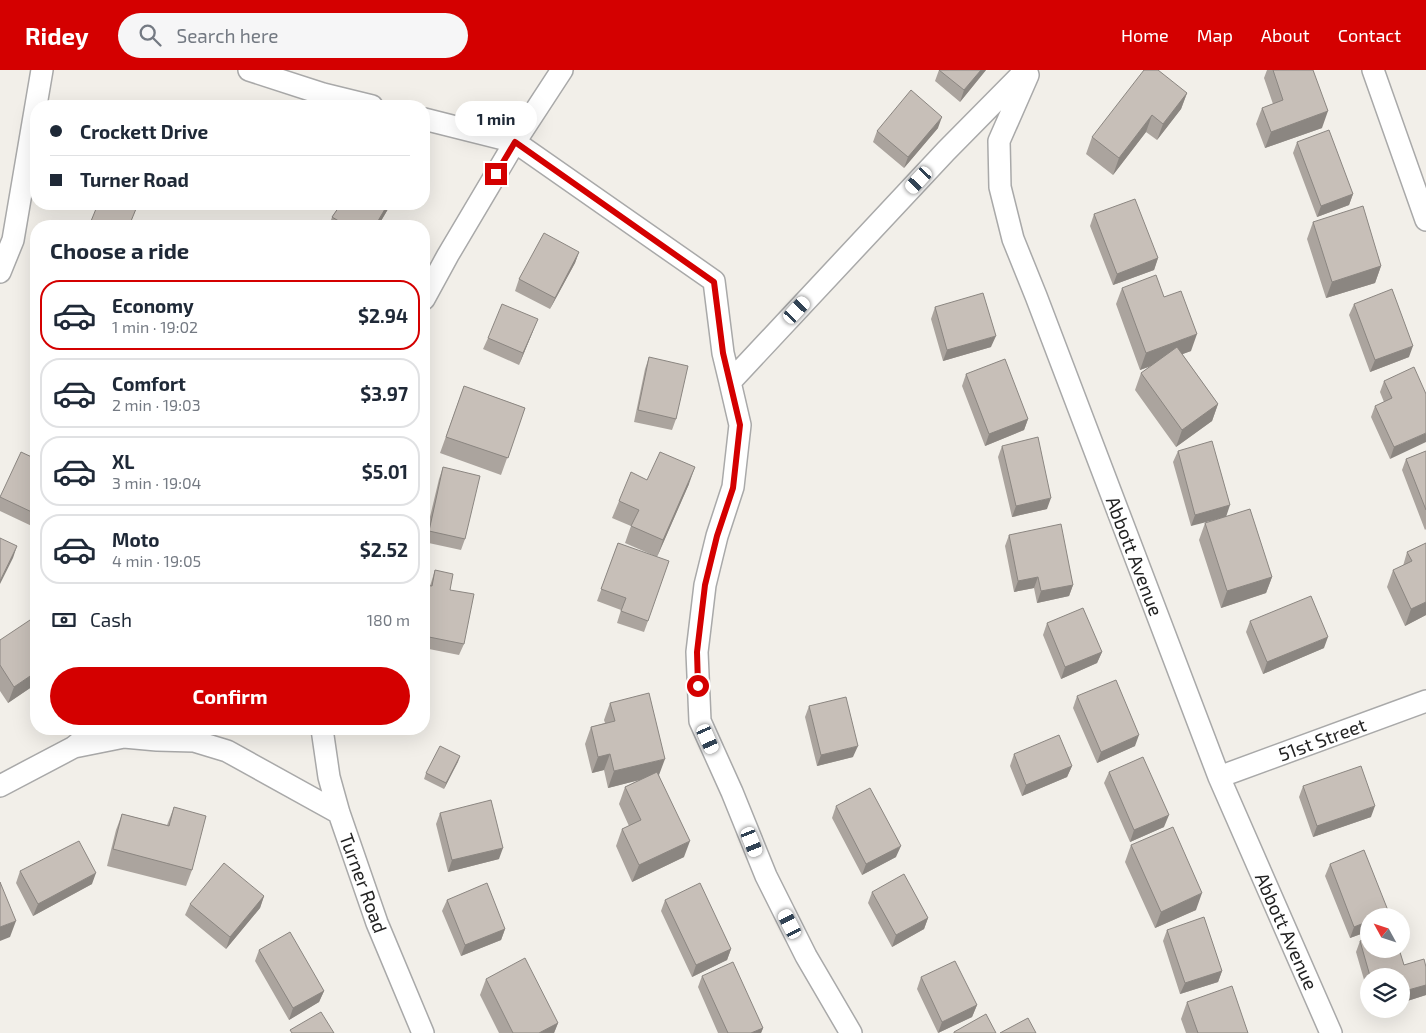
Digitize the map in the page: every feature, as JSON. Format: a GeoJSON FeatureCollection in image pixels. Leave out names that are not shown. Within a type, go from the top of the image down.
{"type":"FeatureCollection","features":[{"type":"Feature","properties":{"kind":"street"},"geometry":{"type":"LineString","coordinates":[[37,100],[42,70]]}},
{"type":"Feature","properties":{"kind":"street"},"geometry":{"type":"LineString","coordinates":[[249,70],[348,100]]}},
{"type":"Feature","properties":{"kind":"street"},"geometry":{"type":"LineString","coordinates":[[430,288],[515,142],[562,70]]}},
{"type":"Feature","properties":{"kind":"street"},"geometry":{"type":"LineString","coordinates":[[730,382],[946,151],[1026,70]]}},
{"type":"Feature","properties":{"kind":"street","name":"Abbott Avenue"},"geometry":{"type":"LineString","coordinates":[[1031,70],[999,141],[1000,187],[1013,239],[1219,777],[1332,1033]]}},
{"type":"Feature","properties":{"kind":"street"},"geometry":{"type":"LineString","coordinates":[[1373,70],[1426,220]]}},
{"type":"Feature","properties":{"kind":"street"},"geometry":{"type":"LineString","coordinates":[[430,121],[515,142],[714,282],[723,353],[740,425],[733,488],[717,536],[705,585],[697,652],[700,721],[732,792],[766,876],[806,956],[851,1033]]}},
{"type":"Feature","properties":{"kind":"street"},"geometry":{"type":"LineString","coordinates":[[0,272],[14,240],[30,143]]}},
{"type":"Feature","properties":{"kind":"street","name":"51st Street"},"geometry":{"type":"LineString","coordinates":[[1219,777],[1426,701]]}},
{"type":"Feature","properties":{"kind":"street"},"geometry":{"type":"LineString","coordinates":[[0,786],[74,747],[89,735]]}},
{"type":"Feature","properties":{"kind":"street","name":"Turner Road"},"geometry":{"type":"LineString","coordinates":[[323,735],[329,777],[339,813],[377,923],[424,1033]]}},
{"type":"Feature","properties":{"kind":"street"},"geometry":{"type":"LineString","coordinates":[[74,747],[124,737],[194,741],[227,751],[339,813]]}},
{"type":"Feature","properties":{"kind":"building"},"geometry":{"type":"Polygon","coordinates":[[[939,70],[981,70],[964,90],[939,70]]]}},
{"type":"Feature","properties":{"kind":"building"},"geometry":{"type":"Polygon","coordinates":[[[1144,70],[1158,70],[1187,93],[1163,124],[1152,115],[1119,158],[1092,137],[1144,70]]]}},
{"type":"Feature","properties":{"kind":"building"},"geometry":{"type":"Polygon","coordinates":[[[1273,70],[1313,70],[1328,111],[1271,132],[1262,108],[1283,100],[1273,70]]]}},
{"type":"Feature","properties":{"kind":"building"},"geometry":{"type":"Polygon","coordinates":[[[911,90],[942,117],[908,157],[877,131],[911,90]]]}},
{"type":"Feature","properties":{"kind":"building"},"geometry":{"type":"Polygon","coordinates":[[[1329,130],[1353,194],[1321,206],[1297,142],[1329,130]]]}},
{"type":"Feature","properties":{"kind":"building"},"geometry":{"type":"Polygon","coordinates":[[[1135,199],[1158,258],[1117,274],[1094,214],[1135,199]]]}},
{"type":"Feature","properties":{"kind":"building"},"geometry":{"type":"Polygon","coordinates":[[[1363,206],[1381,266],[1332,282],[1313,222],[1363,206]]]}},
{"type":"Feature","properties":{"kind":"building"},"geometry":{"type":"Polygon","coordinates":[[[96,210],[136,210],[131,220],[91,220],[96,210]]]}},
{"type":"Feature","properties":{"kind":"building"},"geometry":{"type":"Polygon","coordinates":[[[337,210],[384,210],[379,220],[337,220],[332,217],[337,210]]]}},
{"type":"Feature","properties":{"kind":"building"},"geometry":{"type":"Polygon","coordinates":[[[544,233],[579,252],[555,298],[519,279],[544,233]]]}},
{"type":"Feature","properties":{"kind":"building"},"geometry":{"type":"Polygon","coordinates":[[[1156,275],[1164,297],[1181,291],[1197,334],[1146,353],[1122,288],[1156,275]]]}},
{"type":"Feature","properties":{"kind":"building"},"geometry":{"type":"Polygon","coordinates":[[[1392,289],[1413,346],[1375,360],[1354,304],[1392,289]]]}},
{"type":"Feature","properties":{"kind":"building"},"geometry":{"type":"Polygon","coordinates":[[[983,293],[996,336],[947,350],[935,307],[983,293]]]}},
{"type":"Feature","properties":{"kind":"building"},"geometry":{"type":"Polygon","coordinates":[[[502,304],[538,319],[523,353],[488,338],[502,304]]]}},
{"type":"Feature","properties":{"kind":"building"},"geometry":{"type":"Polygon","coordinates":[[[1177,347],[1218,404],[1182,430],[1141,373],[1177,347]]]}},
{"type":"Feature","properties":{"kind":"building"},"geometry":{"type":"Polygon","coordinates":[[[649,357],[688,366],[676,419],[638,410],[649,357]]]}},
{"type":"Feature","properties":{"kind":"building"},"geometry":{"type":"Polygon","coordinates":[[[1005,359],[1028,419],[989,434],[966,374],[1005,359]]]}},
{"type":"Feature","properties":{"kind":"building"},"geometry":{"type":"Polygon","coordinates":[[[1414,367],[1426,394],[1426,433],[1394,447],[1375,406],[1392,398],[1384,381],[1414,367]]]}},
{"type":"Feature","properties":{"kind":"building"},"geometry":{"type":"Polygon","coordinates":[[[464,386],[525,408],[508,458],[446,437],[464,386]]]}},
{"type":"Feature","properties":{"kind":"building"},"geometry":{"type":"Polygon","coordinates":[[[1038,437],[1051,498],[1016,506],[1002,446],[1038,437]]]}},
{"type":"Feature","properties":{"kind":"building"},"geometry":{"type":"Polygon","coordinates":[[[1212,441],[1230,505],[1195,515],[1178,451],[1212,441]]]}},
{"type":"Feature","properties":{"kind":"building"},"geometry":{"type":"Polygon","coordinates":[[[1426,451],[1426,510],[1406,459],[1426,451]]]}},
{"type":"Feature","properties":{"kind":"building"},"geometry":{"type":"Polygon","coordinates":[[[21,452],[30,456],[30,511],[0,497],[21,452]]]}},
{"type":"Feature","properties":{"kind":"building"},"geometry":{"type":"Polygon","coordinates":[[[660,452],[695,467],[663,540],[631,526],[639,510],[619,501],[631,472],[647,480],[660,452]]]}},
{"type":"Feature","properties":{"kind":"building"},"geometry":{"type":"Polygon","coordinates":[[[443,467],[480,476],[465,539],[430,531],[443,467]]]}},
{"type":"Feature","properties":{"kind":"building"},"geometry":{"type":"Polygon","coordinates":[[[1250,509],[1272,577],[1227,591],[1205,523],[1250,509]]]}},
{"type":"Feature","properties":{"kind":"building"},"geometry":{"type":"Polygon","coordinates":[[[1061,524],[1073,585],[1041,591],[1038,577],[1018,581],[1009,535],[1061,524]]]}},
{"type":"Feature","properties":{"kind":"building"},"geometry":{"type":"Polygon","coordinates":[[[0,538],[17,546],[0,581],[0,538]]]}},
{"type":"Feature","properties":{"kind":"building"},"geometry":{"type":"Polygon","coordinates":[[[618,543],[669,561],[648,621],[621,611],[626,598],[601,589],[618,543]]]}},
{"type":"Feature","properties":{"kind":"building"},"geometry":{"type":"Polygon","coordinates":[[[1426,543],[1426,602],[1411,609],[1393,570],[1412,561],[1407,552],[1426,543]]]}},
{"type":"Feature","properties":{"kind":"building"},"geometry":{"type":"Polygon","coordinates":[[[435,570],[453,574],[450,590],[474,594],[464,644],[430,637],[430,586],[432,586],[435,570]]]}},
{"type":"Feature","properties":{"kind":"building"},"geometry":{"type":"Polygon","coordinates":[[[1311,596],[1328,637],[1267,662],[1250,621],[1311,596]]]}},
{"type":"Feature","properties":{"kind":"building"},"geometry":{"type":"Polygon","coordinates":[[[1083,608],[1102,652],[1065,667],[1047,623],[1083,608]]]}},
{"type":"Feature","properties":{"kind":"building"},"geometry":{"type":"Polygon","coordinates":[[[30,620],[30,676],[14,687],[0,665],[0,640],[30,620]]]}},
{"type":"Feature","properties":{"kind":"building"},"geometry":{"type":"Polygon","coordinates":[[[1116,680],[1139,735],[1101,752],[1077,696],[1116,680]]]}},
{"type":"Feature","properties":{"kind":"building"},"geometry":{"type":"Polygon","coordinates":[[[649,693],[665,759],[614,771],[610,754],[598,757],[591,727],[615,721],[610,703],[649,693]]]}},
{"type":"Feature","properties":{"kind":"building"},"geometry":{"type":"Polygon","coordinates":[[[846,697],[858,746],[821,755],[809,706],[846,697]]]}},
{"type":"Feature","properties":{"kind":"building"},"geometry":{"type":"Polygon","coordinates":[[[1059,735],[1072,766],[1026,785],[1014,754],[1059,735]]]}},
{"type":"Feature","properties":{"kind":"building"},"geometry":{"type":"Polygon","coordinates":[[[440,746],[460,756],[446,783],[426,773],[440,746]]]}},
{"type":"Feature","properties":{"kind":"building"},"geometry":{"type":"Polygon","coordinates":[[[1143,757],[1169,815],[1134,830],[1109,772],[1143,757]]]}},
{"type":"Feature","properties":{"kind":"building"},"geometry":{"type":"Polygon","coordinates":[[[1361,766],[1375,806],[1317,826],[1303,786],[1361,766]]]}},
{"type":"Feature","properties":{"kind":"building"},"geometry":{"type":"Polygon","coordinates":[[[657,772],[690,841],[639,865],[622,829],[641,820],[625,787],[657,772]]]}},
{"type":"Feature","properties":{"kind":"building"},"geometry":{"type":"Polygon","coordinates":[[[870,788],[901,846],[866,864],[836,806],[870,788]]]}},
{"type":"Feature","properties":{"kind":"building"},"geometry":{"type":"Polygon","coordinates":[[[491,800],[503,848],[452,860],[440,813],[491,800]]]}},
{"type":"Feature","properties":{"kind":"building"},"geometry":{"type":"Polygon","coordinates":[[[174,807],[206,816],[192,870],[113,849],[122,814],[169,826],[174,807]]]}},
{"type":"Feature","properties":{"kind":"building"},"geometry":{"type":"Polygon","coordinates":[[[1173,827],[1202,893],[1161,912],[1131,845],[1173,827]]]}},
{"type":"Feature","properties":{"kind":"building"},"geometry":{"type":"Polygon","coordinates":[[[79,841],[96,873],[38,904],[20,871],[79,841]]]}},
{"type":"Feature","properties":{"kind":"building"},"geometry":{"type":"Polygon","coordinates":[[[1364,850],[1387,908],[1360,908],[1360,925],[1354,927],[1330,864],[1364,850]]]}},
{"type":"Feature","properties":{"kind":"building"},"geometry":{"type":"Polygon","coordinates":[[[224,863],[264,896],[230,937],[190,904],[224,863]]]}},
{"type":"Feature","properties":{"kind":"building"},"geometry":{"type":"Polygon","coordinates":[[[904,874],[928,918],[896,935],[872,892],[904,874]]]}},
{"type":"Feature","properties":{"kind":"building"},"geometry":{"type":"Polygon","coordinates":[[[0,882],[16,921],[0,927],[0,882]]]}},
{"type":"Feature","properties":{"kind":"building"},"geometry":{"type":"Polygon","coordinates":[[[487,883],[505,929],[465,945],[447,900],[487,883]]]}},
{"type":"Feature","properties":{"kind":"building"},"geometry":{"type":"Polygon","coordinates":[[[700,883],[731,949],[696,965],[665,900],[700,883]]]}},
{"type":"Feature","properties":{"kind":"building"},"geometry":{"type":"Polygon","coordinates":[[[1204,917],[1222,971],[1185,983],[1167,930],[1204,917]]]}},
{"type":"Feature","properties":{"kind":"building"},"geometry":{"type":"Polygon","coordinates":[[[290,932],[324,991],[293,1008],[259,950],[290,932]]]}},
{"type":"Feature","properties":{"kind":"building"},"geometry":{"type":"Polygon","coordinates":[[[525,958],[558,1023],[539,1033],[513,1033],[486,979],[525,958]]]}},
{"type":"Feature","properties":{"kind":"building"},"geometry":{"type":"Polygon","coordinates":[[[1365,958],[1402,958],[1404,965],[1424,959],[1426,985],[1410,989],[1410,968],[1368,968],[1365,958]]]}},
{"type":"Feature","properties":{"kind":"building"},"geometry":{"type":"Polygon","coordinates":[[[955,961],[977,1005],[942,1022],[921,977],[955,961]]]}},
{"type":"Feature","properties":{"kind":"building"},"geometry":{"type":"Polygon","coordinates":[[[733,962],[763,1028],[751,1033],[728,1033],[702,976],[733,962]]]}},
{"type":"Feature","properties":{"kind":"building"},"geometry":{"type":"Polygon","coordinates":[[[1232,986],[1248,1033],[1198,1033],[1187,1002],[1232,986]]]}},
{"type":"Feature","properties":{"kind":"building"},"geometry":{"type":"Polygon","coordinates":[[[321,1012],[334,1033],[292,1033],[290,1030],[321,1012]]]}},
{"type":"Feature","properties":{"kind":"building"},"geometry":{"type":"Polygon","coordinates":[[[986,1014],[996,1033],[954,1033],[954,1032],[986,1014]]]}},
{"type":"Feature","properties":{"kind":"building"},"geometry":{"type":"Polygon","coordinates":[[[1028,1018],[1036,1033],[1000,1033],[1028,1018]]]}},
{"type":"Feature","properties":{"kind":"route"},"geometry":{"type":"LineString","coordinates":[[496,174],[515,142],[714,282],[723,353],[740,425],[733,488],[717,536],[705,585],[697,652],[698,686]]}}]}
